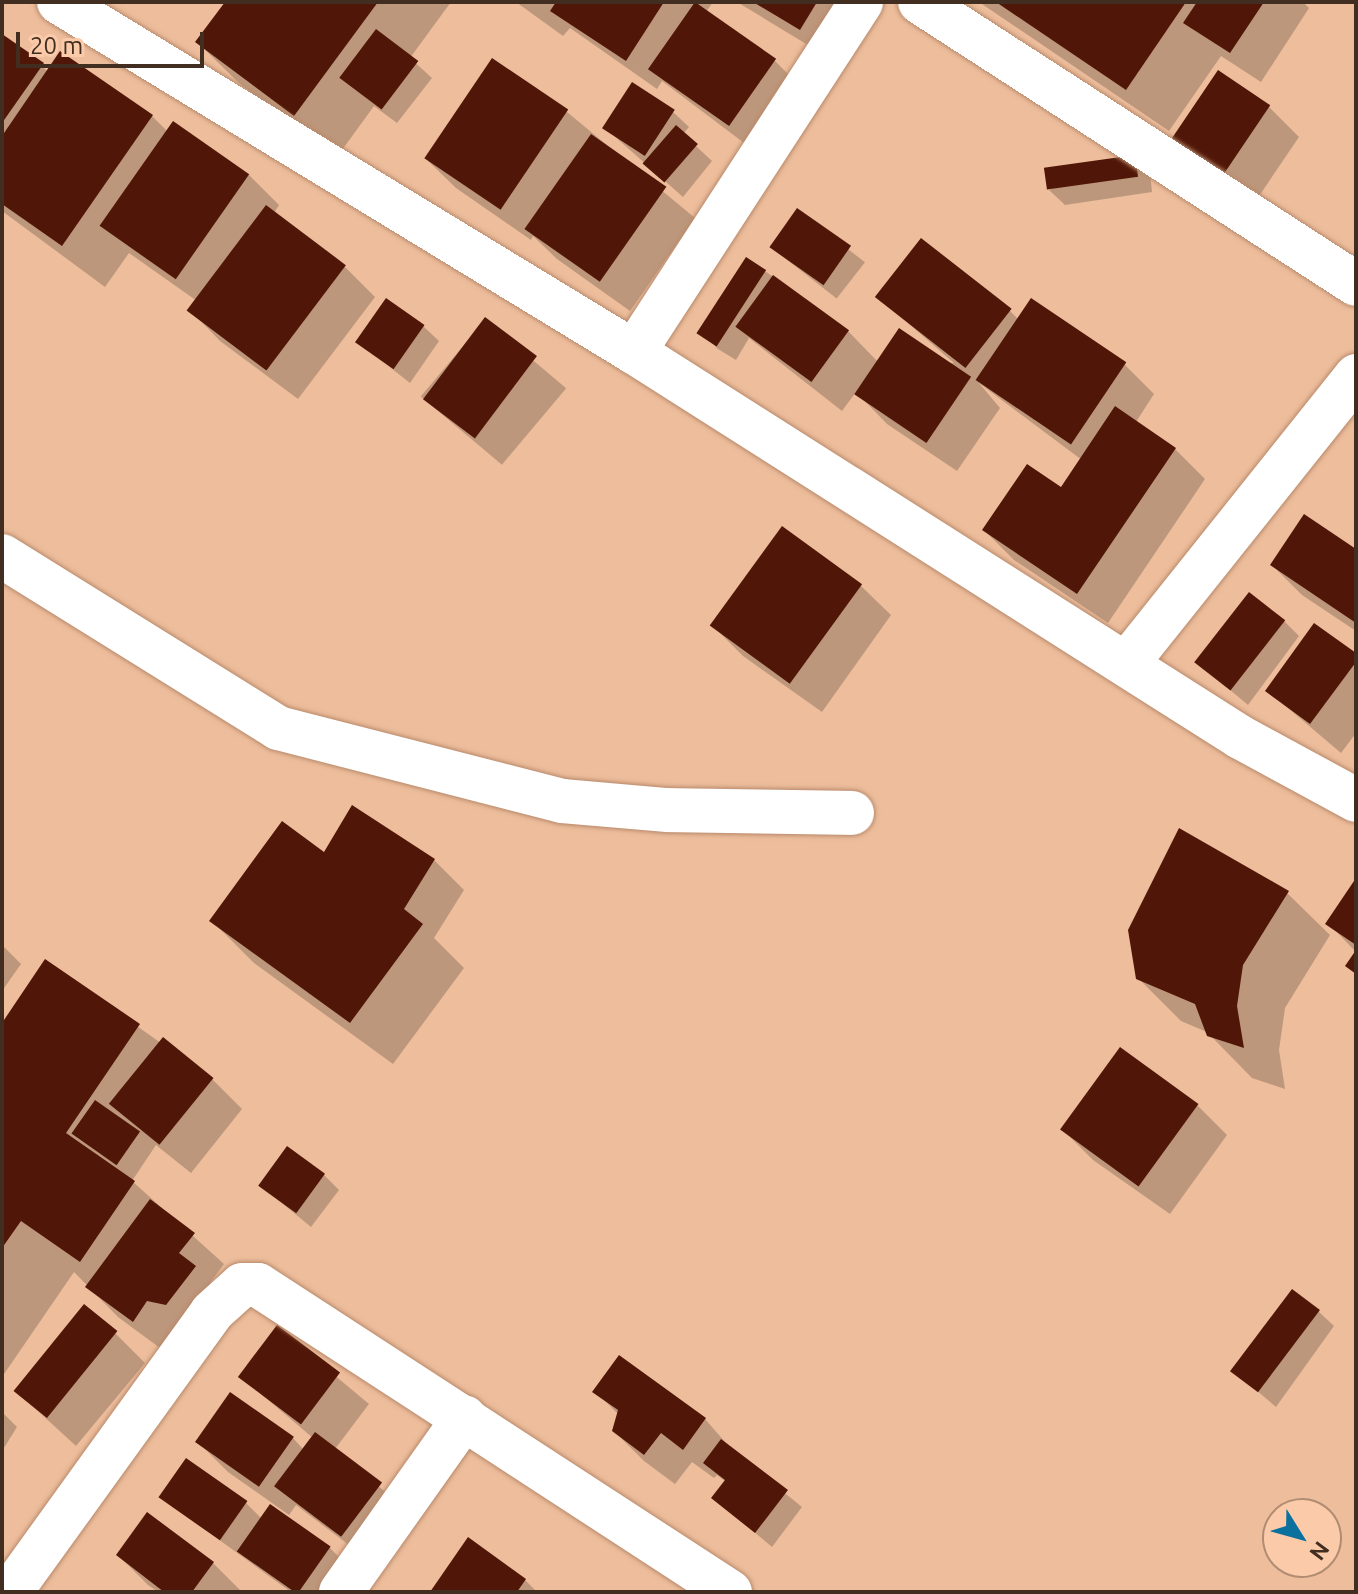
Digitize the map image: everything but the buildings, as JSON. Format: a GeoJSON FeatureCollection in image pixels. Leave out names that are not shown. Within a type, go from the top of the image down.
{"type":"FeatureCollection","features":[{"type":"Feature","properties":{"kind":"street"},"geometry":{"type":"LineString","coordinates":[[59,2],[634,352],[1128,662],[1240,737],[1356,800]]}},
{"type":"Feature","properties":{"kind":"street"},"geometry":{"type":"LineString","coordinates":[[634,352],[861,2]]}},
{"type":"Feature","properties":{"kind":"street"},"geometry":{"type":"LineString","coordinates":[[920,2],[1356,284]]}},
{"type":"Feature","properties":{"kind":"street"},"geometry":{"type":"LineString","coordinates":[[1128,662],[1356,376]]}},
{"type":"Feature","properties":{"kind":"street"},"geometry":{"type":"LineString","coordinates":[[2,556],[278,728],[562,801],[668,810],[852,813]]}},
{"type":"Feature","properties":{"kind":"street"},"geometry":{"type":"LineString","coordinates":[[19,1580],[212,1312],[242,1285],[275,1292],[465,1417],[709,1586]]}},
{"type":"Feature","properties":{"kind":"street"},"geometry":{"type":"LineString","coordinates":[[341,1592],[465,1417]]}}]}
